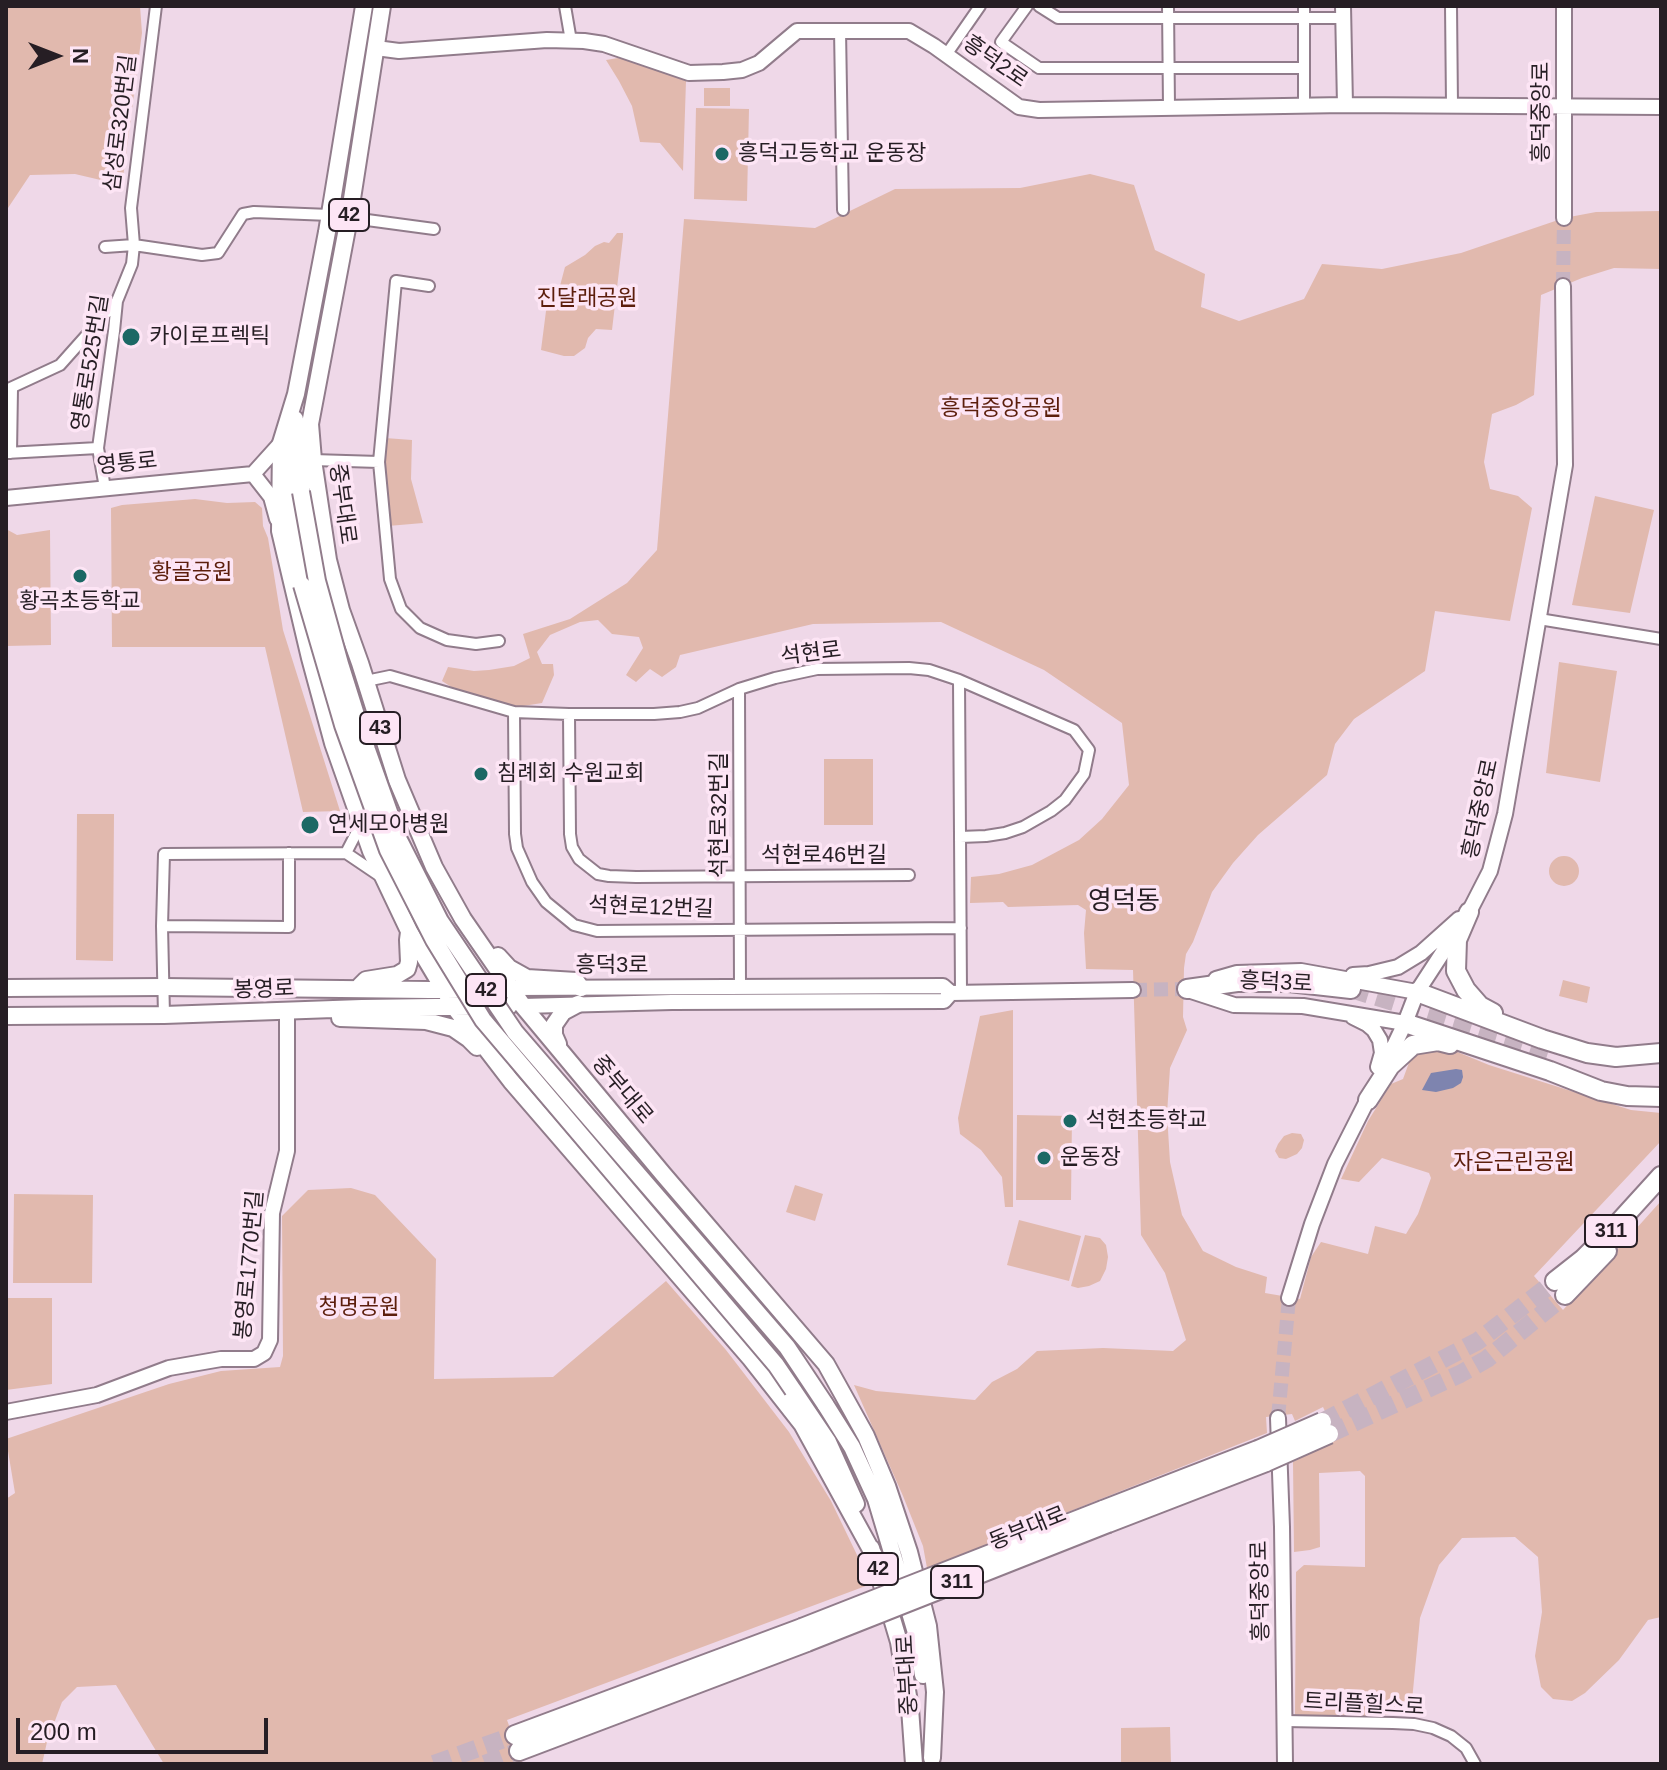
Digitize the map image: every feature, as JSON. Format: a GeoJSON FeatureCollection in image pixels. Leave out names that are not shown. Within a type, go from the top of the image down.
{"type":"FeatureCollection","features":[{"type":"Feature","properties":{"kind":"highway"},"geometry":{"type":"LineString","coordinates":[[1469,912],[1457,940],[1456,971],[1466,990],[1480,1006],[1575,1069],[1637,1087],[1661,1088]]}},
{"type":"Feature","properties":{"kind":"highway"},"geometry":{"type":"LineString","coordinates":[[1187,989],[1309,995],[1346,1000]]}},
{"type":"Feature","properties":{"kind":"highway"},"geometry":{"type":"LineString","coordinates":[[1417,992],[1569,1057],[1608,1065],[1661,1062]]}},
{"type":"Feature","properties":{"kind":"highway"},"geometry":{"type":"LineString","coordinates":[[1405,1023],[1601,1091],[1661,1097]]}},
{"type":"Feature","properties":{"kind":"highway"},"geometry":{"type":"LineString","coordinates":[[1368,1100],[1390,1066],[1413,1045],[1438,1041],[1500,1054]]}},
{"type":"Feature","properties":{"kind":"highway"},"geometry":{"type":"LineString","coordinates":[[1545,1049],[1616,1057],[1661,1053]]}},
{"type":"Feature","properties":{"kind":"highway","name":"311"},"geometry":{"type":"LineString","coordinates":[[1661,1176],[1560,1288],[1626,1230],[1661,1190]]}},
{"type":"Feature","properties":{"kind":"highway","name":"동부대로"},"geometry":{"type":"LineString","coordinates":[[517,1743],[804,1635],[1262,1456],[1326,1428]]}},
{"type":"Feature","properties":{"kind":"main road","name":"중부대로"},"geometry":{"type":"LineString","coordinates":[[364,6],[318,280],[296,394],[281,443],[280,531],[333,743],[371,851],[409,931],[455,1008],[511,1081],[751,1359],[802,1424],[875,1557]]}},
{"type":"Feature","properties":{"kind":"main road","name":"중부대로"},"geometry":{"type":"LineString","coordinates":[[382,6],[349,218],[301,458],[301,492],[317,581],[340,664],[399,840],[440,921],[515,1032],[787,1347],[852,1447],[876,1499],[917,1636],[932,1761]]}},
{"type":"Feature","properties":{"kind":"main road"},"geometry":{"type":"LineString","coordinates":[[336,173],[355,176]]}},
{"type":"Feature","properties":{"kind":"main road"},"geometry":{"type":"LineString","coordinates":[[318,280],[335,283]]}},
{"type":"Feature","properties":{"kind":"main road","name":"중부대로"},"geometry":{"type":"LineString","coordinates":[[296,394],[291,493],[302,585],[343,725],[388,850],[434,940],[483,1020],[776,1365],[828,1442],[852,1493],[875,1557],[899,1642],[910,1708],[914,1764]]}},
{"type":"Feature","properties":{"kind":"main road","name":"중부대로"},"geometry":{"type":"LineString","coordinates":[[310,424],[328,560],[341,610],[397,780],[434,867],[465,921],[523,1006],[826,1364],[866,1436],[909,1552],[928,1626],[935,1692],[932,1761]]}},
{"type":"Feature","properties":{"kind":"main road"},"geometry":{"type":"LineString","coordinates":[[465,921],[509,968],[527,978],[576,981],[580,996],[554,1025],[554,1035],[560,1049]]}},
{"type":"Feature","properties":{"kind":"main road"},"geometry":{"type":"LineString","coordinates":[[355,989],[366,980],[397,975],[407,969],[409,931]]}},
{"type":"Feature","properties":{"kind":"main road","name":"봉영로"},"geometry":{"type":"LineString","coordinates":[[6,988],[511,988]]}},
{"type":"Feature","properties":{"kind":"main road"},"geometry":{"type":"LineString","coordinates":[[362,1008],[369,999],[404,999],[404,990]]}},
{"type":"Feature","properties":{"kind":"main road","name":"봉영로"},"geometry":{"type":"LineString","coordinates":[[6,1016],[523,1006]]}},
{"type":"Feature","properties":{"kind":"main road"},"geometry":{"type":"LineString","coordinates":[[331,1009],[334,1016],[339,1018],[426,1021],[453,1028],[469,1039],[511,1081]]}},
{"type":"Feature","properties":{"kind":"street","name":"삼성로320번길"},"geometry":{"type":"LineString","coordinates":[[134,245],[131,208],[156,6]]}},
{"type":"Feature","properties":{"kind":"street"},"geometry":{"type":"LineString","coordinates":[[565,6],[571,41]]}},
{"type":"Feature","properties":{"kind":"street"},"geometry":{"type":"LineString","coordinates":[[946,55],[980,6]]}},
{"type":"Feature","properties":{"kind":"street"},"geometry":{"type":"LineString","coordinates":[[1027,6],[1001,42],[1039,68],[1304,68]]}},
{"type":"Feature","properties":{"kind":"street"},"geometry":{"type":"LineString","coordinates":[[1039,6],[1058,18],[1168,12],[1344,12],[1345,105]]}},
{"type":"Feature","properties":{"kind":"street"},"geometry":{"type":"LineString","coordinates":[[1451,6],[1452,105]]}},
{"type":"Feature","properties":{"kind":"street","name":"흥덕중앙로"},"geometry":{"type":"LineString","coordinates":[[1564,6],[1564,218]]}},
{"type":"Feature","properties":{"kind":"street"},"geometry":{"type":"LineString","coordinates":[[1304,11],[1304,105]]}},
{"type":"Feature","properties":{"kind":"street"},"geometry":{"type":"LineString","coordinates":[[1168,12],[1169,107]]}},
{"type":"Feature","properties":{"kind":"street"},"geometry":{"type":"LineString","coordinates":[[840,30],[843,210]]}},
{"type":"Feature","properties":{"kind":"street","name":"흥덕2로"},"geometry":{"type":"LineString","coordinates":[[376,48],[399,51],[571,41],[604,44],[689,73],[723,72],[742,70],[759,63],[797,31],[909,31],[1019,107],[1039,110],[1304,105],[1661,107]]}},
{"type":"Feature","properties":{"kind":"street"},"geometry":{"type":"LineString","coordinates":[[105,247],[134,245],[202,255],[218,253],[243,214],[254,212],[330,215],[434,229]]}},
{"type":"Feature","properties":{"kind":"street","name":"영통로525번길"},"geometry":{"type":"LineString","coordinates":[[105,488],[98,448],[117,301],[132,264],[134,245]]}},
{"type":"Feature","properties":{"kind":"street"},"geometry":{"type":"LineString","coordinates":[[429,286],[396,281],[379,462],[390,579],[401,609],[420,628],[447,640],[476,644],[499,641]]}},
{"type":"Feature","properties":{"kind":"street","name":"흥덕중앙로"},"geometry":{"type":"LineString","coordinates":[[1289,1298],[1335,1164],[1405,1023],[1417,992],[1469,912],[1490,871],[1505,814],[1565,465],[1563,286]]}},
{"type":"Feature","properties":{"kind":"street"},"geometry":{"type":"LineString","coordinates":[[98,448],[8,453],[9,389],[60,365],[117,301]]}},
{"type":"Feature","properties":{"kind":"street"},"geometry":{"type":"LineString","coordinates":[[280,531],[271,497],[253,474],[281,443]]}},
{"type":"Feature","properties":{"kind":"street"},"geometry":{"type":"LineString","coordinates":[[313,460],[379,462]]}},
{"type":"Feature","properties":{"kind":"street","name":"영통로"},"geometry":{"type":"LineString","coordinates":[[6,498],[253,474]]}},
{"type":"Feature","properties":{"kind":"street"},"geometry":{"type":"LineString","coordinates":[[1539,619],[1661,639]]}},
{"type":"Feature","properties":{"kind":"street","name":"석현로"},"geometry":{"type":"LineString","coordinates":[[366,681],[390,676],[514,712],[654,714],[698,708],[739,689],[817,669],[909,668],[929,670],[959,680],[1074,730],[1089,750],[1084,774],[1065,800],[1023,827],[1005,833],[960,837]]}},
{"type":"Feature","properties":{"kind":"street"},"geometry":{"type":"LineString","coordinates":[[956,992],[961,928],[959,680]]}},
{"type":"Feature","properties":{"kind":"street","name":"석현로32번길"},"geometry":{"type":"LineString","coordinates":[[739,689],[740,988]]}},
{"type":"Feature","properties":{"kind":"street","name":"석현로12번길"},"geometry":{"type":"LineString","coordinates":[[514,712],[517,848],[532,882],[546,902],[574,925],[597,931],[961,928]]}},
{"type":"Feature","properties":{"kind":"street","name":"석현로46번길"},"geometry":{"type":"LineString","coordinates":[[569,714],[572,847],[579,859],[598,874],[909,875]]}},
{"type":"Feature","properties":{"kind":"street"},"geometry":{"type":"LineString","coordinates":[[346,853],[361,824]]}},
{"type":"Feature","properties":{"kind":"street"},"geometry":{"type":"LineString","coordinates":[[162,926],[289,927],[289,853]]}},
{"type":"Feature","properties":{"kind":"street"},"geometry":{"type":"LineString","coordinates":[[164,1015],[164,854],[346,853],[384,879]]}},
{"type":"Feature","properties":{"kind":"street"},"geometry":{"type":"LineString","coordinates":[[1320,974],[1369,974],[1398,967],[1421,953],[1469,912]]}},
{"type":"Feature","properties":{"kind":"street","name":"흥덕3로"},"geometry":{"type":"LineString","coordinates":[[1187,989],[1237,973],[1301,971],[1417,992]]}},
{"type":"Feature","properties":{"kind":"street","name":"흥덕3로"},"geometry":{"type":"LineString","coordinates":[[523,1006],[580,996],[740,988],[943,986],[956,992],[1133,990]]}},
{"type":"Feature","properties":{"kind":"street","name":"흥덕3로"},"geometry":{"type":"LineString","coordinates":[[511,988],[580,996],[944,1001],[956,992]]}},
{"type":"Feature","properties":{"kind":"street"},"geometry":{"type":"LineString","coordinates":[[1346,1000],[1380,1040],[1382,1053],[1368,1100]]}},
{"type":"Feature","properties":{"kind":"street","name":"흥덕3로"},"geometry":{"type":"LineString","coordinates":[[1346,1000],[1405,1023]]}},
{"type":"Feature","properties":{"kind":"street","name":"봉영로1770번길"},"geometry":{"type":"LineString","coordinates":[[6,1412],[97,1395],[169,1368],[221,1359],[254,1359],[264,1353],[270,1340],[272,1213],[287,1151],[287,1011]]}},
{"type":"Feature","properties":{"kind":"street","name":"흥덕중앙로"},"geometry":{"type":"LineString","coordinates":[[1278,1418],[1285,1764]]}},
{"type":"Feature","properties":{"kind":"street","name":"트리플힐스로"},"geometry":{"type":"LineString","coordinates":[[1285,1721],[1393,1723],[1433,1728],[1451,1736],[1466,1748],[1475,1764]]}},
{"type":"Feature","properties":{"kind":"green space"},"geometry":{"type":"Polygon","coordinates":[[[6,6],[140,6],[142,33],[122,185],[75,174],[30,175],[6,211],[6,6]]]}},
{"type":"Feature","properties":{"kind":"green space"},"geometry":{"type":"Polygon","coordinates":[[[618,58],[686,81],[683,171],[660,143],[640,142],[632,106],[606,60],[618,58]]]}},
{"type":"Feature","properties":{"kind":"green space"},"geometry":{"type":"Polygon","coordinates":[[[704,88],[730,88],[730,106],[704,106],[704,88]]]}},
{"type":"Feature","properties":{"kind":"green space","name":"흥덕고등학교 운동장"},"geometry":{"type":"Polygon","coordinates":[[[696,108],[749,109],[747,201],[694,199],[696,108]]]}},
{"type":"Feature","properties":{"kind":"green space","name":"흥덕중앙공원"},"geometry":{"type":"Polygon","coordinates":[[[1090,174],[1134,185],[1155,250],[1205,274],[1201,307],[1239,321],[1304,299],[1322,264],[1382,269],[1461,253],[1564,218],[1596,212],[1661,211],[1661,269],[1614,268],[1541,295],[1534,395],[1492,414],[1484,462],[1490,489],[1518,496],[1532,508],[1510,621],[1435,611],[1425,671],[1354,719],[1335,744],[1327,775],[1258,835],[1212,892],[1186,954],[1183,1017],[1187,1030],[1170,1068],[1167,1114],[1170,1162],[1182,1215],[1203,1251],[1236,1267],[1267,1277],[1265,1293],[1300,1299],[1311,1257],[1321,1242],[1368,1254],[1375,1226],[1406,1234],[1418,1214],[1431,1178],[1429,1173],[1382,1158],[1359,1182],[1341,1179],[1368,1121],[1391,1084],[1403,1079],[1414,1049],[1438,1044],[1489,1065],[1631,1110],[1661,1113],[1661,1141],[1534,1276],[1563,1310],[1661,1201],[1661,1617],[1648,1620],[1619,1660],[1585,1693],[1572,1701],[1553,1699],[1541,1687],[1535,1656],[1542,1612],[1538,1557],[1515,1537],[1462,1538],[1439,1565],[1420,1618],[1411,1711],[1377,1716],[1295,1715],[1296,1572],[1304,1565],[1365,1567],[1365,1476],[1360,1471],[1319,1473],[1320,1547],[1294,1552],[1293,1462],[1338,1439],[1323,1407],[1295,1421],[1292,1414],[1266,1417],[1267,1433],[927,1568],[923,1546],[854,1385],[876,1391],[975,1400],[992,1382],[1017,1369],[1037,1351],[1103,1348],[1173,1351],[1186,1340],[1165,1273],[1141,1235],[1133,970],[1086,969],[1086,910],[1078,905],[1008,907],[1003,902],[970,903],[971,877],[999,874],[1032,865],[1079,840],[1102,819],[1129,785],[1122,723],[1044,670],[941,622],[813,624],[680,655],[676,667],[662,677],[650,669],[636,682],[626,675],[643,648],[639,637],[612,634],[598,620],[580,622],[550,635],[537,652],[542,664],[553,664],[554,675],[542,703],[517,707],[453,688],[442,681],[448,667],[489,670],[514,666],[530,658],[523,634],[570,619],[627,583],[657,550],[684,219],[815,228],[895,189],[1020,188],[1090,174]]]}},
{"type":"Feature","properties":{"kind":"green space","name":"진달래공원"},"geometry":{"type":"Polygon","coordinates":[[[617,233],[623,233],[623,237],[612,330],[596,329],[588,338],[585,348],[574,356],[541,350],[546,311],[551,298],[557,297],[565,267],[595,246],[609,243],[617,233]]]}},
{"type":"Feature","properties":{"kind":"green space"},"geometry":{"type":"Polygon","coordinates":[[[385,438],[412,440],[411,479],[423,523],[388,526],[382,462],[385,438]]]}},
{"type":"Feature","properties":{"kind":"green space"},"geometry":{"type":"Polygon","coordinates":[[[1595,496],[1654,510],[1630,613],[1572,605],[1595,496]]]}},
{"type":"Feature","properties":{"kind":"green space","name":"황골공원"},"geometry":{"type":"Polygon","coordinates":[[[195,499],[255,502],[262,508],[283,630],[340,811],[303,812],[265,647],[112,647],[111,508],[195,499]]]}},
{"type":"Feature","properties":{"kind":"green space"},"geometry":{"type":"Polygon","coordinates":[[[6,529],[17,535],[50,530],[51,645],[6,646],[6,529]]]}},
{"type":"Feature","properties":{"kind":"green space"},"geometry":{"type":"Polygon","coordinates":[[[1559,662],[1617,671],[1600,782],[1546,773],[1559,662]]]}},
{"type":"Feature","properties":{"kind":"green space"},"geometry":{"type":"Polygon","coordinates":[[[824,759],[873,759],[873,825],[824,825],[824,759]]]}},
{"type":"Feature","properties":{"kind":"green space"},"geometry":{"type":"Polygon","coordinates":[[[77,814],[114,814],[113,961],[76,960],[77,814]]]}},
{"type":"Feature","properties":{"kind":"green space"},"geometry":{"type":"Polygon","coordinates":[[[1564,856],[1575,860],[1579,871],[1575,882],[1564,886],[1553,882],[1549,871],[1553,860],[1564,856]]]}},
{"type":"Feature","properties":{"kind":"green space"},"geometry":{"type":"Polygon","coordinates":[[[1563,980],[1590,987],[1587,1003],[1559,996],[1563,980]]]}},
{"type":"Feature","properties":{"kind":"green space"},"geometry":{"type":"Polygon","coordinates":[[[1013,1010],[1013,1207],[1005,1207],[1002,1177],[981,1150],[960,1134],[958,1118],[980,1016],[1013,1010]]]}},
{"type":"Feature","properties":{"kind":"green space","name":"운동장"},"geometry":{"type":"Polygon","coordinates":[[[1017,1115],[1072,1116],[1071,1200],[1016,1200],[1017,1115]]]}},
{"type":"Feature","properties":{"kind":"green space"},"geometry":{"type":"Polygon","coordinates":[[[1301,1134],[1304,1140],[1302,1148],[1286,1159],[1279,1158],[1275,1151],[1278,1144],[1284,1136],[1301,1134]]]}},
{"type":"Feature","properties":{"kind":"green space"},"geometry":{"type":"Polygon","coordinates":[[[795,1185],[823,1194],[815,1221],[786,1212],[795,1185]]]}},
{"type":"Feature","properties":{"kind":"green space","name":"청명공원"},"geometry":{"type":"Polygon","coordinates":[[[351,1188],[375,1195],[436,1259],[434,1379],[553,1377],[666,1281],[726,1350],[789,1432],[831,1501],[871,1584],[507,1720],[523,1764],[164,1764],[116,1685],[77,1687],[62,1702],[42,1764],[6,1764],[6,1499],[15,1493],[6,1439],[169,1384],[221,1371],[280,1367],[283,1356],[282,1216],[308,1190],[351,1188]]]}},
{"type":"Feature","properties":{"kind":"green space"},"geometry":{"type":"Polygon","coordinates":[[[14,1194],[93,1195],[92,1283],[13,1283],[14,1194]]]}},
{"type":"Feature","properties":{"kind":"green space"},"geometry":{"type":"Polygon","coordinates":[[[1019,1220],[1081,1236],[1069,1281],[1007,1265],[1019,1220]]]}},
{"type":"Feature","properties":{"kind":"green space"},"geometry":{"type":"Polygon","coordinates":[[[1085,1235],[1100,1238],[1106,1245],[1108,1257],[1100,1281],[1078,1288],[1071,1286],[1085,1235]]]}},
{"type":"Feature","properties":{"kind":"green space"},"geometry":{"type":"Polygon","coordinates":[[[6,1298],[52,1298],[52,1384],[6,1390],[6,1298]]]}},
{"type":"Feature","properties":{"kind":"green space"},"geometry":{"type":"Polygon","coordinates":[[[1170,1727],[1171,1764],[1121,1764],[1121,1728],[1170,1727]]]}},
{"type":"Feature","properties":{"kind":"water"},"geometry":{"type":"Polygon","coordinates":[[[1462,1070],[1463,1077],[1461,1083],[1453,1088],[1436,1092],[1422,1090],[1431,1073],[1462,1070]]]}},
{"type":"Feature","properties":{"kind":"tunnel"},"geometry":{"type":"LineString","coordinates":[[1563,286],[1564,218]]}},
{"type":"Feature","properties":{"kind":"tunnel"},"geometry":{"type":"LineString","coordinates":[[1133,990],[1187,989]]}},
{"type":"Feature","properties":{"kind":"tunnel"},"geometry":{"type":"LineString","coordinates":[[1351,989],[1549,1050]]}},
{"type":"Feature","properties":{"kind":"tunnel"},"geometry":{"type":"LineString","coordinates":[[1322,1422],[1478,1341],[1555,1281]]}},
{"type":"Feature","properties":{"kind":"tunnel"},"geometry":{"type":"LineString","coordinates":[[1329,1434],[1487,1359],[1565,1295]]}},
{"type":"Feature","properties":{"kind":"tunnel"},"geometry":{"type":"LineString","coordinates":[[1278,1418],[1289,1298]]}},
{"type":"Feature","properties":{"kind":"tunnel"},"geometry":{"type":"LineString","coordinates":[[434,1764],[515,1735]]}},
{"type":"Feature","properties":{"kind":"tunnel"},"geometry":{"type":"LineString","coordinates":[[485,1764],[519,1751]]}},
{"type":"Feature","properties":{"kind":"place","name":"흥덕고등학교 운동장"},"geometry":{"type":"Point","coordinates":[722,154]}},
{"type":"Feature","properties":{"kind":"place","name":"카이로프렉틱"},"geometry":{"type":"Point","coordinates":[131,337]}},
{"type":"Feature","properties":{"kind":"place","name":"황곡초등학교"},"geometry":{"type":"Point","coordinates":[80,576]}},
{"type":"Feature","properties":{"kind":"place","name":"침례회 수원교회"},"geometry":{"type":"Point","coordinates":[481,774]}},
{"type":"Feature","properties":{"kind":"place","name":"연세모아병원"},"geometry":{"type":"Point","coordinates":[310,825]}},
{"type":"Feature","properties":{"kind":"place","name":"석현초등학교"},"geometry":{"type":"Point","coordinates":[1070,1121]}},
{"type":"Feature","properties":{"kind":"place","name":"운동장"},"geometry":{"type":"Point","coordinates":[1044,1158]}},
{"type":"Feature","properties":{"kind":"district","name":"영덕동"},"geometry":{"type":"Point","coordinates":[1124,902]}},
{"type":"Feature","properties":{"kind":"park label","name":"자은근린공원"},"geometry":{"type":"Point","coordinates":[1514,1163]}}]}
